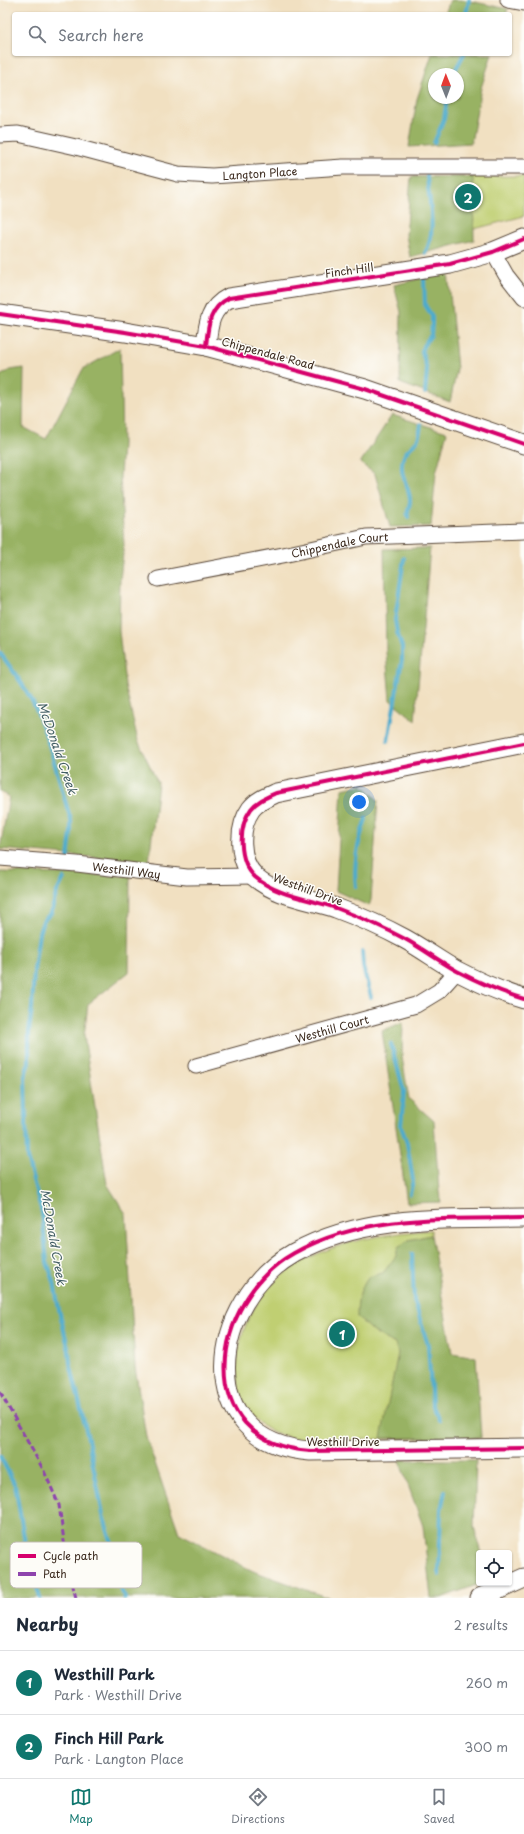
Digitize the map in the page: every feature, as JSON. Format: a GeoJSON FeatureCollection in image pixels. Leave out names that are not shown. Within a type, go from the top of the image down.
{"type":"FeatureCollection","features":[{"type":"Feature","properties":{"kind":"street"},"geometry":{"type":"LineString","coordinates":[[508,0],[524,3]]}},
{"type":"Feature","properties":{"kind":"street","name":"Langton Place"},"geometry":{"type":"LineString","coordinates":[[0,135],[18,134],[76,147],[178,174],[191,175],[212,176],[343,167],[524,167]]}},
{"type":"Feature","properties":{"kind":"street","name":"Finch Hill"},"geometry":{"type":"LineString","coordinates":[[206,346],[208,325],[212,313],[218,305],[229,298],[450,264],[494,252],[524,239]]}},
{"type":"Feature","properties":{"kind":"street"},"geometry":{"type":"LineString","coordinates":[[494,252],[506,275],[524,298]]}},
{"type":"Feature","properties":{"kind":"street","name":"Chippendale Road"},"geometry":{"type":"LineString","coordinates":[[0,314],[125,332],[206,346],[365,389],[524,444]]}},
{"type":"Feature","properties":{"kind":"street","name":"Chippendale Court"},"geometry":{"type":"LineString","coordinates":[[158,579],[283,555],[366,537],[524,530]]}},
{"type":"Feature","properties":{"kind":"street","name":"Westhill Drive"},"geometry":{"type":"LineString","coordinates":[[524,743],[289,790],[262,799],[251,810],[246,820],[241,845],[242,856],[254,876],[273,888],[336,908],[370,922],[406,939],[457,971],[501,991],[524,999]]}},
{"type":"Feature","properties":{"kind":"street","name":"Westhill Way"},"geometry":{"type":"LineString","coordinates":[[0,858],[77,864],[187,877],[254,876]]}},
{"type":"Feature","properties":{"kind":"street","name":"Westhill Court"},"geometry":{"type":"LineString","coordinates":[[196,1066],[416,1005],[439,991],[457,971]]}},
{"type":"Feature","properties":{"kind":"street","name":"Westhill Drive"},"geometry":{"type":"LineString","coordinates":[[524,1218],[400,1221],[358,1228],[305,1247],[270,1270],[252,1291],[235,1321],[228,1344],[225,1363],[228,1390],[240,1416],[252,1430],[279,1446],[310,1451],[524,1448]]}},
{"type":"Feature","properties":{"kind":"street"},"geometry":{"type":"LineString","coordinates":[[480,1598],[524,1578]]}},
{"type":"Feature","properties":{"kind":"green space"},"geometry":{"type":"Polygon","coordinates":[[[450,0],[465,0],[508,9],[507,12],[446,12],[450,0]]]}},
{"type":"Feature","properties":{"kind":"green space"},"geometry":{"type":"Polygon","coordinates":[[[431,56],[491,56],[481,88],[471,143],[409,147],[417,99],[431,56]]]}},
{"type":"Feature","properties":{"kind":"green space"},"geometry":{"type":"Polygon","coordinates":[[[524,176],[524,216],[413,245],[411,177],[524,176]]]}},
{"type":"Feature","properties":{"kind":"green space"},"geometry":{"type":"Polygon","coordinates":[[[411,177],[473,177],[474,240],[410,257],[406,235],[411,177]]]}},
{"type":"Feature","properties":{"kind":"green space"},"geometry":{"type":"Polygon","coordinates":[[[448,272],[457,369],[450,402],[400,383],[401,312],[394,285],[448,272]]]}},
{"type":"Feature","properties":{"kind":"green space"},"geometry":{"type":"Polygon","coordinates":[[[120,348],[122,444],[120,477],[124,545],[120,580],[119,631],[125,685],[138,741],[158,783],[149,862],[0,849],[9,797],[0,792],[0,376],[10,370],[24,368],[23,427],[46,439],[83,369],[120,348]]]}},
{"type":"Feature","properties":{"kind":"green space"},"geometry":{"type":"Polygon","coordinates":[[[392,415],[447,432],[436,473],[431,526],[390,527],[375,474],[360,463],[392,415]]]}},
{"type":"Feature","properties":{"kind":"green space"},"geometry":{"type":"Polygon","coordinates":[[[430,548],[415,720],[390,700],[386,652],[384,549],[430,548]]]}},
{"type":"Feature","properties":{"kind":"green space"},"geometry":{"type":"Polygon","coordinates":[[[362,785],[378,800],[371,900],[369,906],[336,891],[342,789],[362,785]]]}},
{"type":"Feature","properties":{"kind":"green space"},"geometry":{"type":"Polygon","coordinates":[[[0,872],[130,876],[129,972],[88,1004],[84,1036],[107,1184],[126,1214],[135,1367],[146,1437],[179,1533],[253,1571],[329,1598],[0,1598],[0,872]]]}},
{"type":"Feature","properties":{"kind":"green space"},"geometry":{"type":"Polygon","coordinates":[[[403,1022],[402,1057],[409,1099],[434,1121],[441,1202],[407,1203],[382,1031],[403,1022]]]}},
{"type":"Feature","properties":{"kind":"green space"},"geometry":{"type":"Polygon","coordinates":[[[431,1230],[431,1235],[409,1240],[443,1340],[481,1438],[305,1440],[274,1432],[253,1416],[241,1394],[237,1369],[240,1342],[250,1316],[266,1292],[286,1272],[319,1253],[374,1237],[431,1230]]]}},
{"type":"Feature","properties":{"kind":"green space"},"geometry":{"type":"Polygon","coordinates":[[[431,1235],[452,1353],[476,1357],[481,1438],[381,1438],[398,1353],[395,1344],[372,1331],[357,1317],[359,1296],[362,1286],[368,1277],[383,1273],[396,1256],[398,1247],[409,1240],[431,1235]]]}},
{"type":"Feature","properties":{"kind":"green space"},"geometry":{"type":"Polygon","coordinates":[[[399,1460],[476,1460],[474,1527],[481,1550],[476,1550],[476,1585],[441,1598],[431,1598],[423,1526],[399,1460]]]}},
{"type":"Feature","properties":{"kind":"waterway"},"geometry":{"type":"LineString","coordinates":[[466,12],[469,0]]}},
{"type":"Feature","properties":{"kind":"waterway"},"geometry":{"type":"LineString","coordinates":[[456,68],[463,56]]}},
{"type":"Feature","properties":{"kind":"waterway"},"geometry":{"type":"LineString","coordinates":[[434,143],[444,119],[446,104]]}},
{"type":"Feature","properties":{"kind":"waterway"},"geometry":{"type":"LineString","coordinates":[[425,253],[429,244],[432,225],[427,175]]}},
{"type":"Feature","properties":{"kind":"waterway"},"geometry":{"type":"LineString","coordinates":[[424,278],[425,305],[432,316],[431,335],[423,346],[422,352],[427,370],[425,393]]}},
{"type":"Feature","properties":{"kind":"waterway"},"geometry":{"type":"LineString","coordinates":[[408,517],[410,499],[403,473],[402,462],[406,452],[417,440],[420,433],[421,424]]}},
{"type":"Feature","properties":{"kind":"waterway"},"geometry":{"type":"LineString","coordinates":[[388,741],[402,660],[402,647],[395,620],[404,558]]}},
{"type":"Feature","properties":{"kind":"waterway","name":"McDonald Creek"},"geometry":{"type":"LineString","coordinates":[[0,653],[28,693],[46,735],[71,820],[68,858]]}},
{"type":"Feature","properties":{"kind":"waterway"},"geometry":{"type":"LineString","coordinates":[[356,887],[355,870],[357,853],[366,819]]}},
{"type":"Feature","properties":{"kind":"waterway","name":"McDonald Creek"},"geometry":{"type":"LineString","coordinates":[[64,878],[56,894],[51,913],[43,921],[39,933],[34,970],[29,1031],[29,1062],[25,1076],[27,1158],[42,1213],[47,1262],[54,1282],[103,1515],[111,1542]]}},
{"type":"Feature","properties":{"kind":"waterway"},"geometry":{"type":"LineString","coordinates":[[362,952],[363,967],[371,997]]}},
{"type":"Feature","properties":{"kind":"waterway"},"geometry":{"type":"LineString","coordinates":[[391,1044],[404,1091],[401,1126],[407,1143],[413,1180],[410,1194]]}},
{"type":"Feature","properties":{"kind":"waterway"},"geometry":{"type":"LineString","coordinates":[[412,1254],[414,1300],[428,1345],[432,1404],[439,1420]]}},
{"type":"Feature","properties":{"kind":"waterway"},"geometry":{"type":"LineString","coordinates":[[0,1456],[15,1485],[25,1542]]}},
{"type":"Feature","properties":{"kind":"waterway"},"geometry":{"type":"LineString","coordinates":[[439,1575],[441,1510],[445,1491]]}},
{"type":"Feature","properties":{"kind":"waterway"},"geometry":{"type":"LineString","coordinates":[[37,1588],[40,1598]]}},
{"type":"Feature","properties":{"kind":"waterway","name":"McDonald Creek"},"geometry":{"type":"LineString","coordinates":[[120,1588],[125,1598]]}},
{"type":"Feature","properties":{"kind":"marked path"},"geometry":{"type":"LineString","coordinates":[[0,1392],[44,1471],[59,1505],[64,1542]]}},
{"type":"Feature","properties":{"kind":"marked path"},"geometry":{"type":"LineString","coordinates":[[73,1588],[76,1598]]}},
{"type":"Feature","properties":{"kind":"cycle path"},"geometry":{"type":"LineString","coordinates":[[206,346],[209,325],[213,312],[222,302],[229,298],[450,264],[493,252],[524,239]]}},
{"type":"Feature","properties":{"kind":"cycle path"},"geometry":{"type":"LineString","coordinates":[[0,314],[125,332],[206,346],[365,389],[524,444]]}},
{"type":"Feature","properties":{"kind":"cycle path"},"geometry":{"type":"LineString","coordinates":[[524,743],[276,793],[259,801],[253,806],[247,816],[242,834],[243,853],[249,870],[255,877],[273,889],[336,908],[371,922],[405,939],[465,975],[498,990],[524,999]]}},
{"type":"Feature","properties":{"kind":"cycle path"},"geometry":{"type":"LineString","coordinates":[[524,1218],[435,1219],[377,1225],[348,1231],[321,1240],[294,1253],[266,1275],[244,1302],[231,1334],[226,1366],[230,1397],[245,1423],[271,1442],[310,1451],[524,1448]]}},
{"type":"Feature","properties":{"kind":"place","name":"Finch Hill Park"},"geometry":{"type":"Point","coordinates":[468,197]}},
{"type":"Feature","properties":{"kind":"place","name":"Westhill Park"},"geometry":{"type":"Point","coordinates":[342,1334]}}]}
